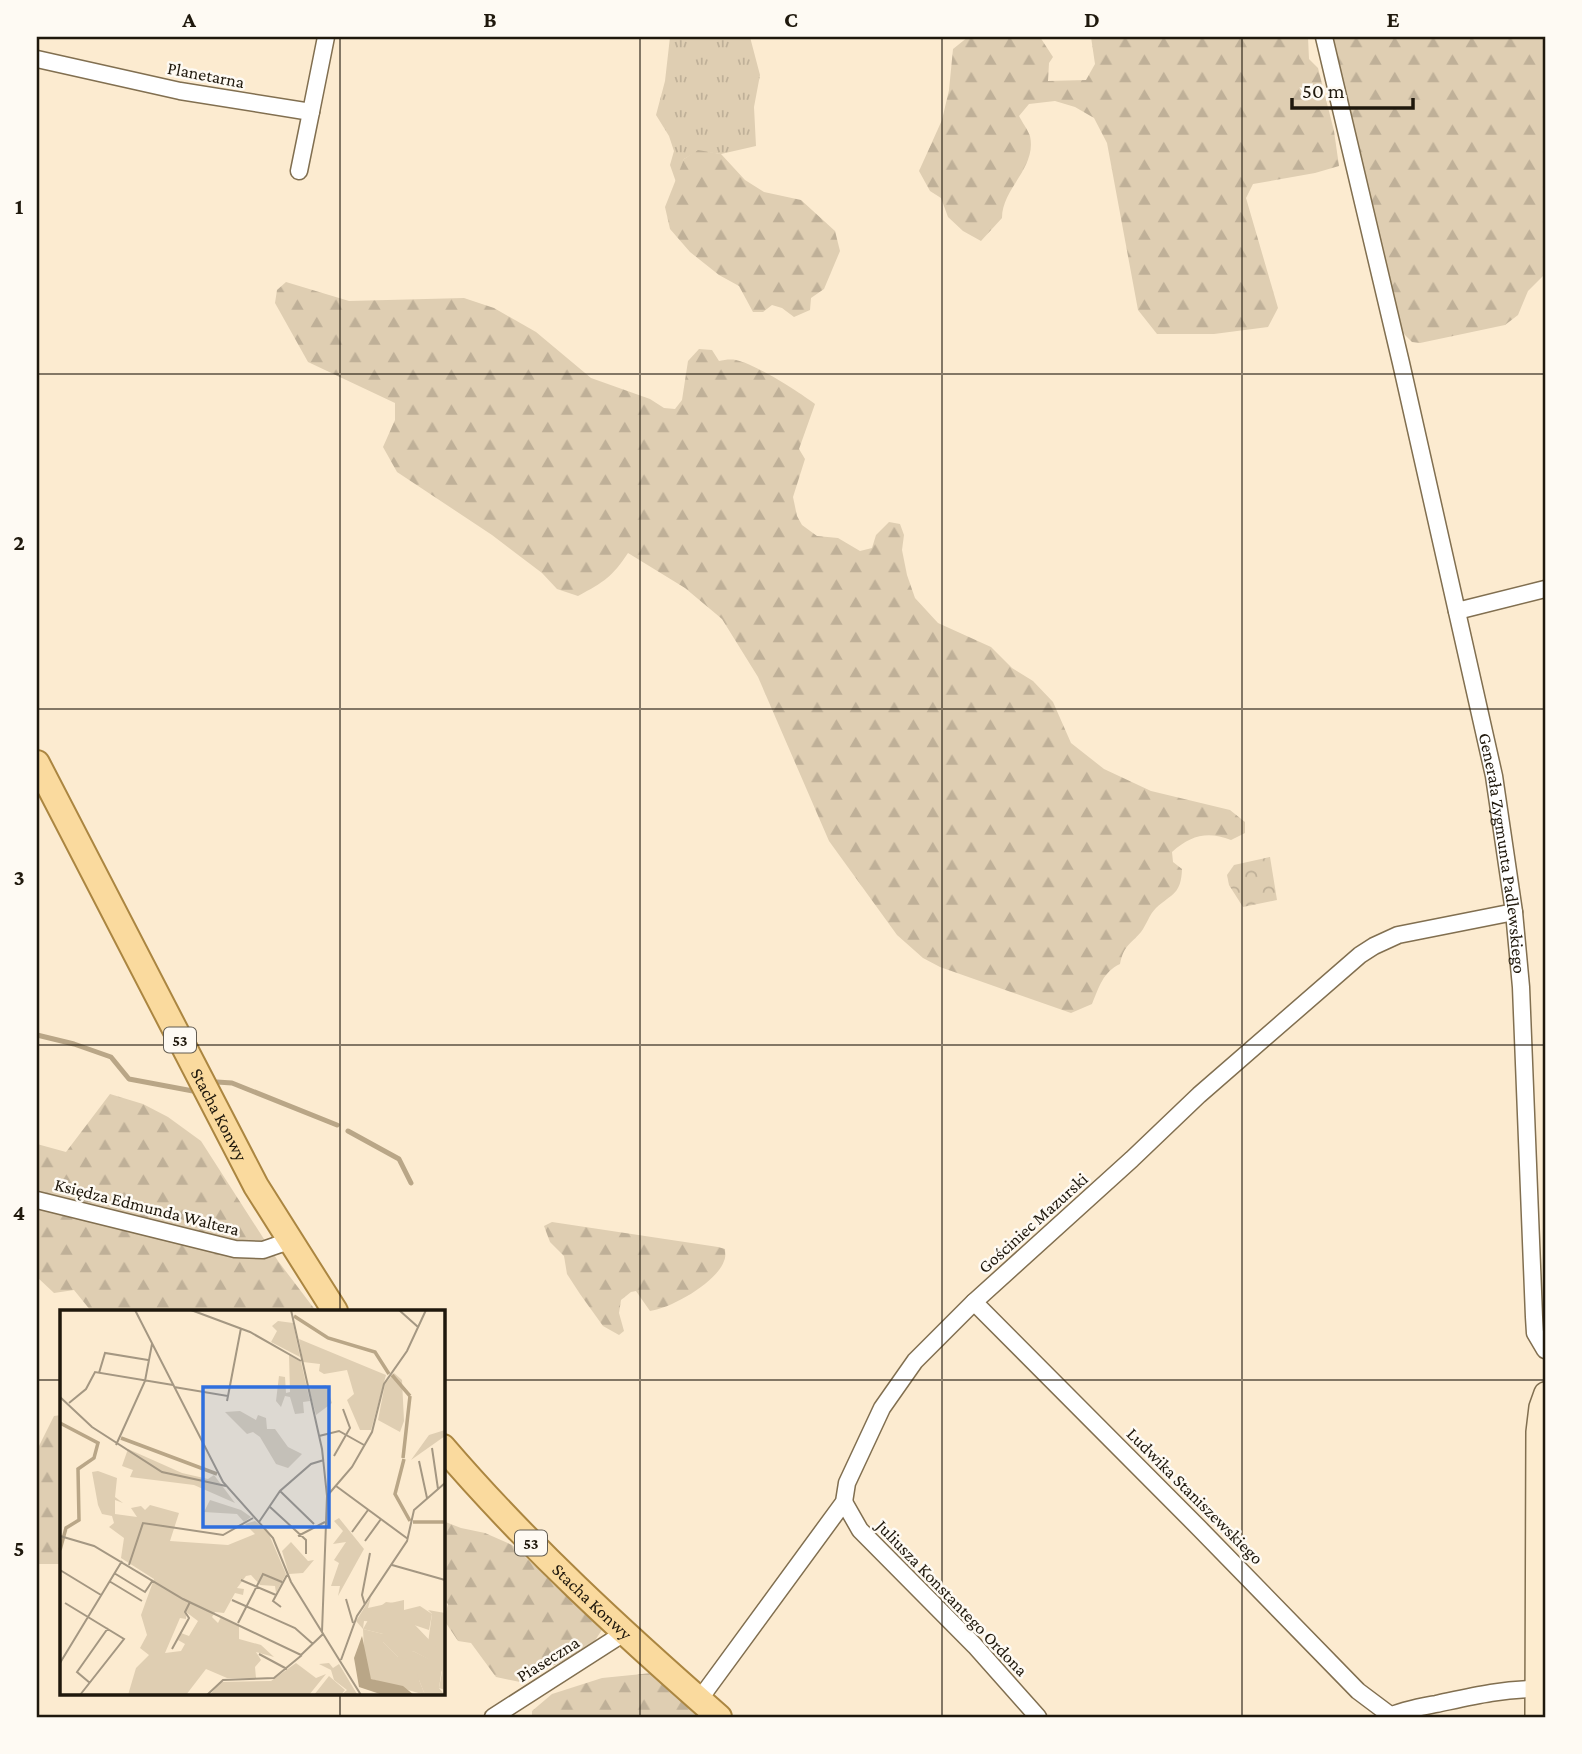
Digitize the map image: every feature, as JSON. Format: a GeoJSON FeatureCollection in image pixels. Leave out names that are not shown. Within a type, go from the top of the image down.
{"type":"FeatureCollection","features":[{"type":"Feature","properties":{"kind":"main road","name":"Stacha Konwy"},"geometry":{"type":"LineString","coordinates":[[37,762],[233,1142],[289,1241],[334,1310]]}},
{"type":"Feature","properties":{"kind":"main road","name":"Stacha Konwy"},"geometry":{"type":"LineString","coordinates":[[444,1448],[524,1536],[624,1633],[719,1717]]}},
{"type":"Feature","properties":{"kind":"street"},"geometry":{"type":"LineString","coordinates":[[299,171],[326,37]]}},
{"type":"Feature","properties":{"kind":"street","name":"Generała Zygmunta Padlewskiego"},"geometry":{"type":"LineString","coordinates":[[1324,37],[1494,776],[1514,912],[1521,987],[1535,1333],[1545,1350]]}},
{"type":"Feature","properties":{"kind":"street","name":"Planetarna"},"geometry":{"type":"LineString","coordinates":[[37,59],[180,91],[311,111]]}},
{"type":"Feature","properties":{"kind":"street"},"geometry":{"type":"LineString","coordinates":[[1457,611],[1545,589]]}},
{"type":"Feature","properties":{"kind":"street","name":"Gościniec Mazurski"},"geometry":{"type":"LineString","coordinates":[[699,1700],[844,1502],[847,1483],[890,1394],[915,1361],[974,1302],[1199,1095],[1360,955],[1398,935],[1514,912]]}},
{"type":"Feature","properties":{"kind":"street","name":"Księdza Edmunda Waltera"},"geometry":{"type":"LineString","coordinates":[[37,1200],[235,1250],[263,1250],[289,1241]]}},
{"type":"Feature","properties":{"kind":"street","name":"Ludwika Staniszewskiego"},"geometry":{"type":"LineString","coordinates":[[974,1302],[1358,1691],[1389,1716]]}},
{"type":"Feature","properties":{"kind":"street"},"geometry":{"type":"LineString","coordinates":[[1536,1717],[1537,1432],[1545,1393]]}},
{"type":"Feature","properties":{"kind":"street","name":"Juliusza Konstantego Ordona"},"geometry":{"type":"LineString","coordinates":[[844,1502],[859,1530],[975,1646],[1038,1717]]}},
{"type":"Feature","properties":{"kind":"street","name":"Piaseczna"},"geometry":{"type":"LineString","coordinates":[[493,1717],[624,1633]]}},
{"type":"Feature","properties":{"kind":"street"},"geometry":{"type":"LineString","coordinates":[[1389,1716],[1501,1691],[1535,1689]]}},
{"type":"Feature","properties":{"kind":"green space"},"geometry":{"type":"Polygon","coordinates":[[[670,37],[750,37],[760,75],[754,107],[756,146],[721,154],[698,151],[684,159],[676,182],[670,165],[674,151],[669,136],[656,115],[665,81],[670,37]]]}},
{"type":"Feature","properties":{"kind":"green space"},"geometry":{"type":"Polygon","coordinates":[[[968,37],[1040,37],[1053,57],[1049,63],[1048,81],[1086,80],[1095,64],[1091,37],[1308,37],[1309,59],[1318,68],[1334,131],[1339,166],[1253,184],[1246,198],[1278,308],[1268,327],[1214,334],[1157,334],[1138,310],[1107,143],[1094,118],[1075,107],[1055,101],[1029,104],[1019,116],[1030,136],[1029,158],[1007,197],[1002,218],[981,241],[963,231],[948,217],[941,198],[930,191],[919,171],[942,120],[949,90],[953,49],[968,37]]]}},
{"type":"Feature","properties":{"kind":"green space"},"geometry":{"type":"Polygon","coordinates":[[[1333,37],[1545,37],[1545,274],[1528,291],[1518,315],[1505,325],[1420,343],[1412,342],[1402,332],[1333,37]]]}},
{"type":"Feature","properties":{"kind":"green space"},"geometry":{"type":"Polygon","coordinates":[[[698,150],[721,154],[745,180],[764,192],[801,200],[835,231],[840,251],[824,289],[811,298],[810,310],[794,317],[782,308],[772,305],[763,312],[753,312],[739,286],[719,275],[690,252],[670,229],[665,207],[684,159],[698,150]]]}},
{"type":"Feature","properties":{"kind":"green space"},"geometry":{"type":"Polygon","coordinates":[[[286,282],[349,301],[464,298],[494,308],[536,332],[591,378],[650,399],[664,408],[675,409],[682,400],[688,361],[699,349],[712,350],[719,361],[734,360],[744,363],[776,379],[815,404],[799,449],[805,459],[793,497],[802,525],[817,536],[838,538],[860,551],[872,548],[876,535],[889,522],[900,524],[904,535],[902,550],[907,575],[915,598],[938,623],[991,647],[1012,668],[1033,681],[1053,702],[1071,743],[1104,769],[1151,791],[1230,810],[1245,822],[1245,833],[1231,840],[1200,836],[1172,852],[1173,862],[1182,869],[1178,888],[1154,911],[1126,949],[1120,964],[1109,971],[1092,1004],[1071,1013],[940,967],[923,958],[897,935],[829,841],[758,677],[722,619],[685,588],[628,553],[607,578],[578,596],[557,589],[542,573],[492,535],[397,472],[383,447],[395,420],[395,403],[308,362],[275,303],[277,290],[286,282]]]}},
{"type":"Feature","properties":{"kind":"green space"},"geometry":{"type":"Polygon","coordinates":[[[1270,857],[1277,900],[1243,907],[1229,885],[1227,875],[1234,865],[1270,857]]]}},
{"type":"Feature","properties":{"kind":"green space"},"geometry":{"type":"Polygon","coordinates":[[[110,1094],[143,1104],[168,1117],[201,1141],[278,1261],[315,1310],[90,1310],[74,1290],[54,1293],[37,1277],[37,1144],[66,1152],[110,1094]]]}},
{"type":"Feature","properties":{"kind":"green space"},"geometry":{"type":"Polygon","coordinates":[[[552,1222],[718,1247],[725,1249],[725,1258],[713,1277],[693,1293],[659,1309],[650,1311],[636,1291],[631,1292],[621,1300],[619,1313],[624,1331],[619,1335],[603,1326],[567,1274],[564,1256],[550,1242],[544,1226],[552,1222]]]}},
{"type":"Feature","properties":{"kind":"green space"},"geometry":{"type":"Polygon","coordinates":[[[60,1415],[60,1564],[37,1564],[37,1450],[54,1416],[60,1415]]]}},
{"type":"Feature","properties":{"kind":"green space"},"geometry":{"type":"Polygon","coordinates":[[[444,1521],[485,1533],[512,1545],[603,1628],[591,1647],[520,1682],[496,1677],[471,1643],[458,1641],[444,1620],[448,1604],[444,1600],[444,1521]]]}},
{"type":"Feature","properties":{"kind":"green space"},"geometry":{"type":"Polygon","coordinates":[[[652,1673],[703,1717],[532,1717],[532,1711],[552,1694],[602,1678],[652,1673]]]}},
{"type":"Feature","properties":{"kind":"waterway"},"geometry":{"type":"LineString","coordinates":[[37,1035],[111,1057],[129,1079],[193,1091]]}},
{"type":"Feature","properties":{"kind":"waterway"},"geometry":{"type":"LineString","coordinates":[[217,1082],[232,1083],[337,1125]]}},
{"type":"Feature","properties":{"kind":"waterway"},"geometry":{"type":"LineString","coordinates":[[348,1131],[399,1159],[411,1183]]}}]}
